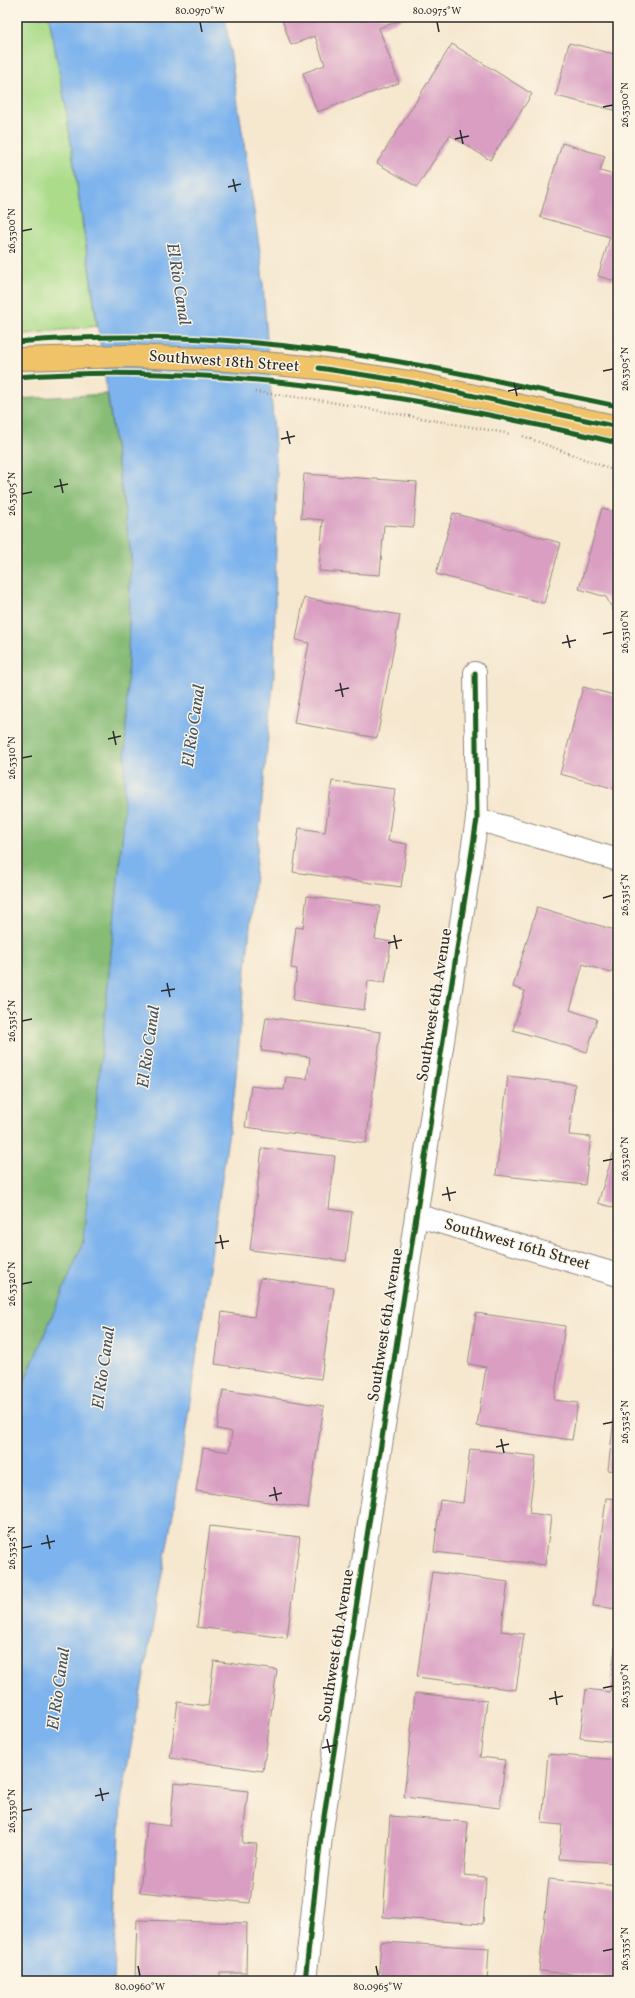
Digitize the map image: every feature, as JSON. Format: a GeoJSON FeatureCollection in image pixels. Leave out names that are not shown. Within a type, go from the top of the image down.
{"type":"FeatureCollection","features":[{"type":"Feature","properties":{"kind":"main road","name":"Southwest 18th Street"},"geometry":{"type":"LineString","coordinates":[[21,359],[127,356],[229,360],[319,368],[410,382],[618,426]]}},
{"type":"Feature","properties":{"kind":"street","name":"Southwest 6th Avenue"},"geometry":{"type":"LineString","coordinates":[[305,1981],[322,1836],[477,819],[475,673]]}},
{"type":"Feature","properties":{"kind":"street"},"geometry":{"type":"LineString","coordinates":[[477,819],[618,860]]}},
{"type":"Feature","properties":{"kind":"street","name":"Southwest 16th Street"},"geometry":{"type":"LineString","coordinates":[[416,1215],[618,1274]]}},
{"type":"Feature","properties":{"kind":"path"},"geometry":{"type":"LineString","coordinates":[[253,392],[313,399],[523,436],[618,472]]}},
{"type":"Feature","properties":{"kind":"green space"},"geometry":{"type":"Polygon","coordinates":[[[17,17],[49,17],[65,102],[97,326],[17,335],[17,17]]]}},
{"type":"Feature","properties":{"kind":"green space"},"geometry":{"type":"Polygon","coordinates":[[[107,394],[131,554],[123,829],[83,1243],[17,1399],[17,399],[107,394]]]}},
{"type":"Feature","properties":{"kind":"water","name":"El Rio Canal"},"geometry":{"type":"Polygon","coordinates":[[[49,17],[225,17],[261,258],[277,475],[274,674],[234,1096],[177,1491],[121,1802],[114,1981],[17,1981],[17,1399],[83,1243],[123,829],[131,554],[65,102],[49,17]]]}},
{"type":"Feature","properties":{"kind":"building"},"geometry":{"type":"Polygon","coordinates":[[[281,17],[401,17],[402,20],[379,28],[399,83],[317,112],[303,73],[325,65],[315,36],[291,45],[281,17]]]}},
{"type":"Feature","properties":{"kind":"building"},"geometry":{"type":"Polygon","coordinates":[[[569,43],[618,55],[618,111],[556,96],[569,43]]]}},
{"type":"Feature","properties":{"kind":"building"},"geometry":{"type":"Polygon","coordinates":[[[452,44],[532,94],[490,160],[450,135],[417,187],[377,163],[452,44]]]}},
{"type":"Feature","properties":{"kind":"building"},"geometry":{"type":"Polygon","coordinates":[[[562,143],[605,156],[600,171],[618,176],[618,282],[598,276],[610,237],[540,217],[562,143]]]}},
{"type":"Feature","properties":{"kind":"building"},"geometry":{"type":"Polygon","coordinates":[[[304,474],[417,482],[414,527],[384,525],[380,575],[319,571],[323,520],[301,518],[304,474]]]}},
{"type":"Feature","properties":{"kind":"building"},"geometry":{"type":"Polygon","coordinates":[[[602,508],[618,513],[618,619],[606,597],[579,589],[602,508]]]}},
{"type":"Feature","properties":{"kind":"building"},"geometry":{"type":"Polygon","coordinates":[[[453,513],[561,543],[544,603],[436,574],[453,513]]]}},
{"type":"Feature","properties":{"kind":"building"},"geometry":{"type":"Polygon","coordinates":[[[304,598],[400,615],[377,738],[294,723],[309,643],[296,640],[304,598]]]}},
{"type":"Feature","properties":{"kind":"building"},"geometry":{"type":"Polygon","coordinates":[[[583,687],[618,696],[618,781],[616,789],[560,774],[583,687]]]}},
{"type":"Feature","properties":{"kind":"building"},"geometry":{"type":"Polygon","coordinates":[[[332,781],[395,789],[388,841],[407,844],[401,887],[293,872],[299,828],[325,832],[332,781]]]}},
{"type":"Feature","properties":{"kind":"building"},"geometry":{"type":"Polygon","coordinates":[[[307,896],[380,906],[375,939],[391,942],[385,983],[368,981],[364,1010],[293,1000],[297,969],[291,968],[296,927],[303,928],[307,896]]]}},
{"type":"Feature","properties":{"kind":"building"},"geometry":{"type":"Polygon","coordinates":[[[537,907],[618,931],[618,950],[611,973],[583,964],[570,1010],[597,1019],[587,1052],[513,1030],[525,991],[513,987],[537,907]]]}},
{"type":"Feature","properties":{"kind":"building"},"geometry":{"type":"Polygon","coordinates":[[[266,1017],[381,1032],[366,1143],[245,1127],[251,1086],[284,1090],[286,1077],[307,1079],[310,1057],[261,1051],[266,1017]]]}},
{"type":"Feature","properties":{"kind":"building"},"geometry":{"type":"Polygon","coordinates":[[[508,1076],[575,1084],[569,1135],[591,1137],[585,1185],[496,1175],[508,1076]]]}},
{"type":"Feature","properties":{"kind":"building"},"geometry":{"type":"Polygon","coordinates":[[[618,1137],[618,1209],[598,1203],[618,1137]]]}},
{"type":"Feature","properties":{"kind":"building"},"geometry":{"type":"Polygon","coordinates":[[[262,1148],[335,1156],[329,1209],[352,1212],[346,1261],[250,1250],[262,1148]]]}},
{"type":"Feature","properties":{"kind":"building"},"geometry":{"type":"Polygon","coordinates":[[[260,1278],[334,1288],[321,1379],[215,1364],[222,1312],[254,1317],[260,1278]]]}},
{"type":"Feature","properties":{"kind":"building"},"geometry":{"type":"Polygon","coordinates":[[[476,1313],[565,1326],[554,1400],[578,1403],[572,1440],[477,1426],[486,1367],[468,1364],[476,1313]]]}},
{"type":"Feature","properties":{"kind":"building"},"geometry":{"type":"Polygon","coordinates":[[[223,1390],[324,1406],[308,1508],[196,1491],[203,1448],[229,1452],[232,1432],[217,1429],[223,1390]]]}},
{"type":"Feature","properties":{"kind":"building"},"geometry":{"type":"Polygon","coordinates":[[[615,1410],[618,1410],[618,1471],[608,1470],[615,1410]]]}},
{"type":"Feature","properties":{"kind":"building"},"geometry":{"type":"Polygon","coordinates":[[[470,1449],[536,1456],[529,1513],[551,1516],[545,1565],[434,1552],[440,1500],[463,1503],[470,1449]]]}},
{"type":"Feature","properties":{"kind":"building"},"geometry":{"type":"Polygon","coordinates":[[[606,1498],[618,1499],[618,1609],[593,1606],[606,1498]]]}},
{"type":"Feature","properties":{"kind":"building"},"geometry":{"type":"Polygon","coordinates":[[[210,1526],[300,1537],[287,1638],[197,1627],[210,1526]]]}},
{"type":"Feature","properties":{"kind":"building"},"geometry":{"type":"Polygon","coordinates":[[[432,1572],[508,1582],[501,1631],[524,1634],[516,1690],[417,1677],[432,1572]]]}},
{"type":"Feature","properties":{"kind":"building"},"geometry":{"type":"Polygon","coordinates":[[[615,1647],[618,1648],[618,1742],[580,1738],[586,1689],[610,1692],[615,1647]]]}},
{"type":"Feature","properties":{"kind":"building"},"geometry":{"type":"Polygon","coordinates":[[[214,1661],[277,1670],[263,1771],[170,1758],[178,1702],[208,1706],[214,1661]]]}},
{"type":"Feature","properties":{"kind":"building"},"geometry":{"type":"Polygon","coordinates":[[[415,1693],[487,1701],[480,1757],[505,1760],[500,1808],[404,1797],[415,1693]]]}},
{"type":"Feature","properties":{"kind":"building"},"geometry":{"type":"Polygon","coordinates":[[[548,1754],[618,1760],[618,1863],[559,1859],[562,1825],[542,1823],[548,1754]]]}},
{"type":"Feature","properties":{"kind":"building"},"geometry":{"type":"Polygon","coordinates":[[[174,1783],[248,1791],[242,1843],[257,1844],[250,1903],[140,1892],[147,1823],[170,1826],[174,1783]]]}},
{"type":"Feature","properties":{"kind":"building"},"geometry":{"type":"Polygon","coordinates":[[[390,1816],[468,1822],[464,1875],[486,1877],[483,1924],[383,1917],[390,1816]]]}},
{"type":"Feature","properties":{"kind":"building"},"geometry":{"type":"Polygon","coordinates":[[[549,1879],[618,1886],[618,1978],[539,1971],[549,1879]]]}},
{"type":"Feature","properties":{"kind":"building"},"geometry":{"type":"Polygon","coordinates":[[[137,1920],[247,1923],[246,1973],[220,1973],[220,1981],[135,1981],[137,1920]]]}},
{"type":"Feature","properties":{"kind":"building"},"geometry":{"type":"Polygon","coordinates":[[[381,1942],[489,1948],[487,1981],[378,1981],[381,1942]]]}},
{"type":"Feature","properties":{"kind":"cycle path"},"geometry":{"type":"LineString","coordinates":[[17,342],[55,339],[131,337],[208,339],[284,346],[396,361],[618,406]]}},
{"type":"Feature","properties":{"kind":"cycle path"},"geometry":{"type":"LineString","coordinates":[[319,368],[410,382],[618,427]]}},
{"type":"Feature","properties":{"kind":"cycle path"},"geometry":{"type":"LineString","coordinates":[[17,377],[134,373],[252,379],[368,393],[426,403],[535,424],[618,443]]}},
{"type":"Feature","properties":{"kind":"cycle path"},"geometry":{"type":"LineString","coordinates":[[305,1981],[321,1836],[477,819],[475,673]]}}]}
